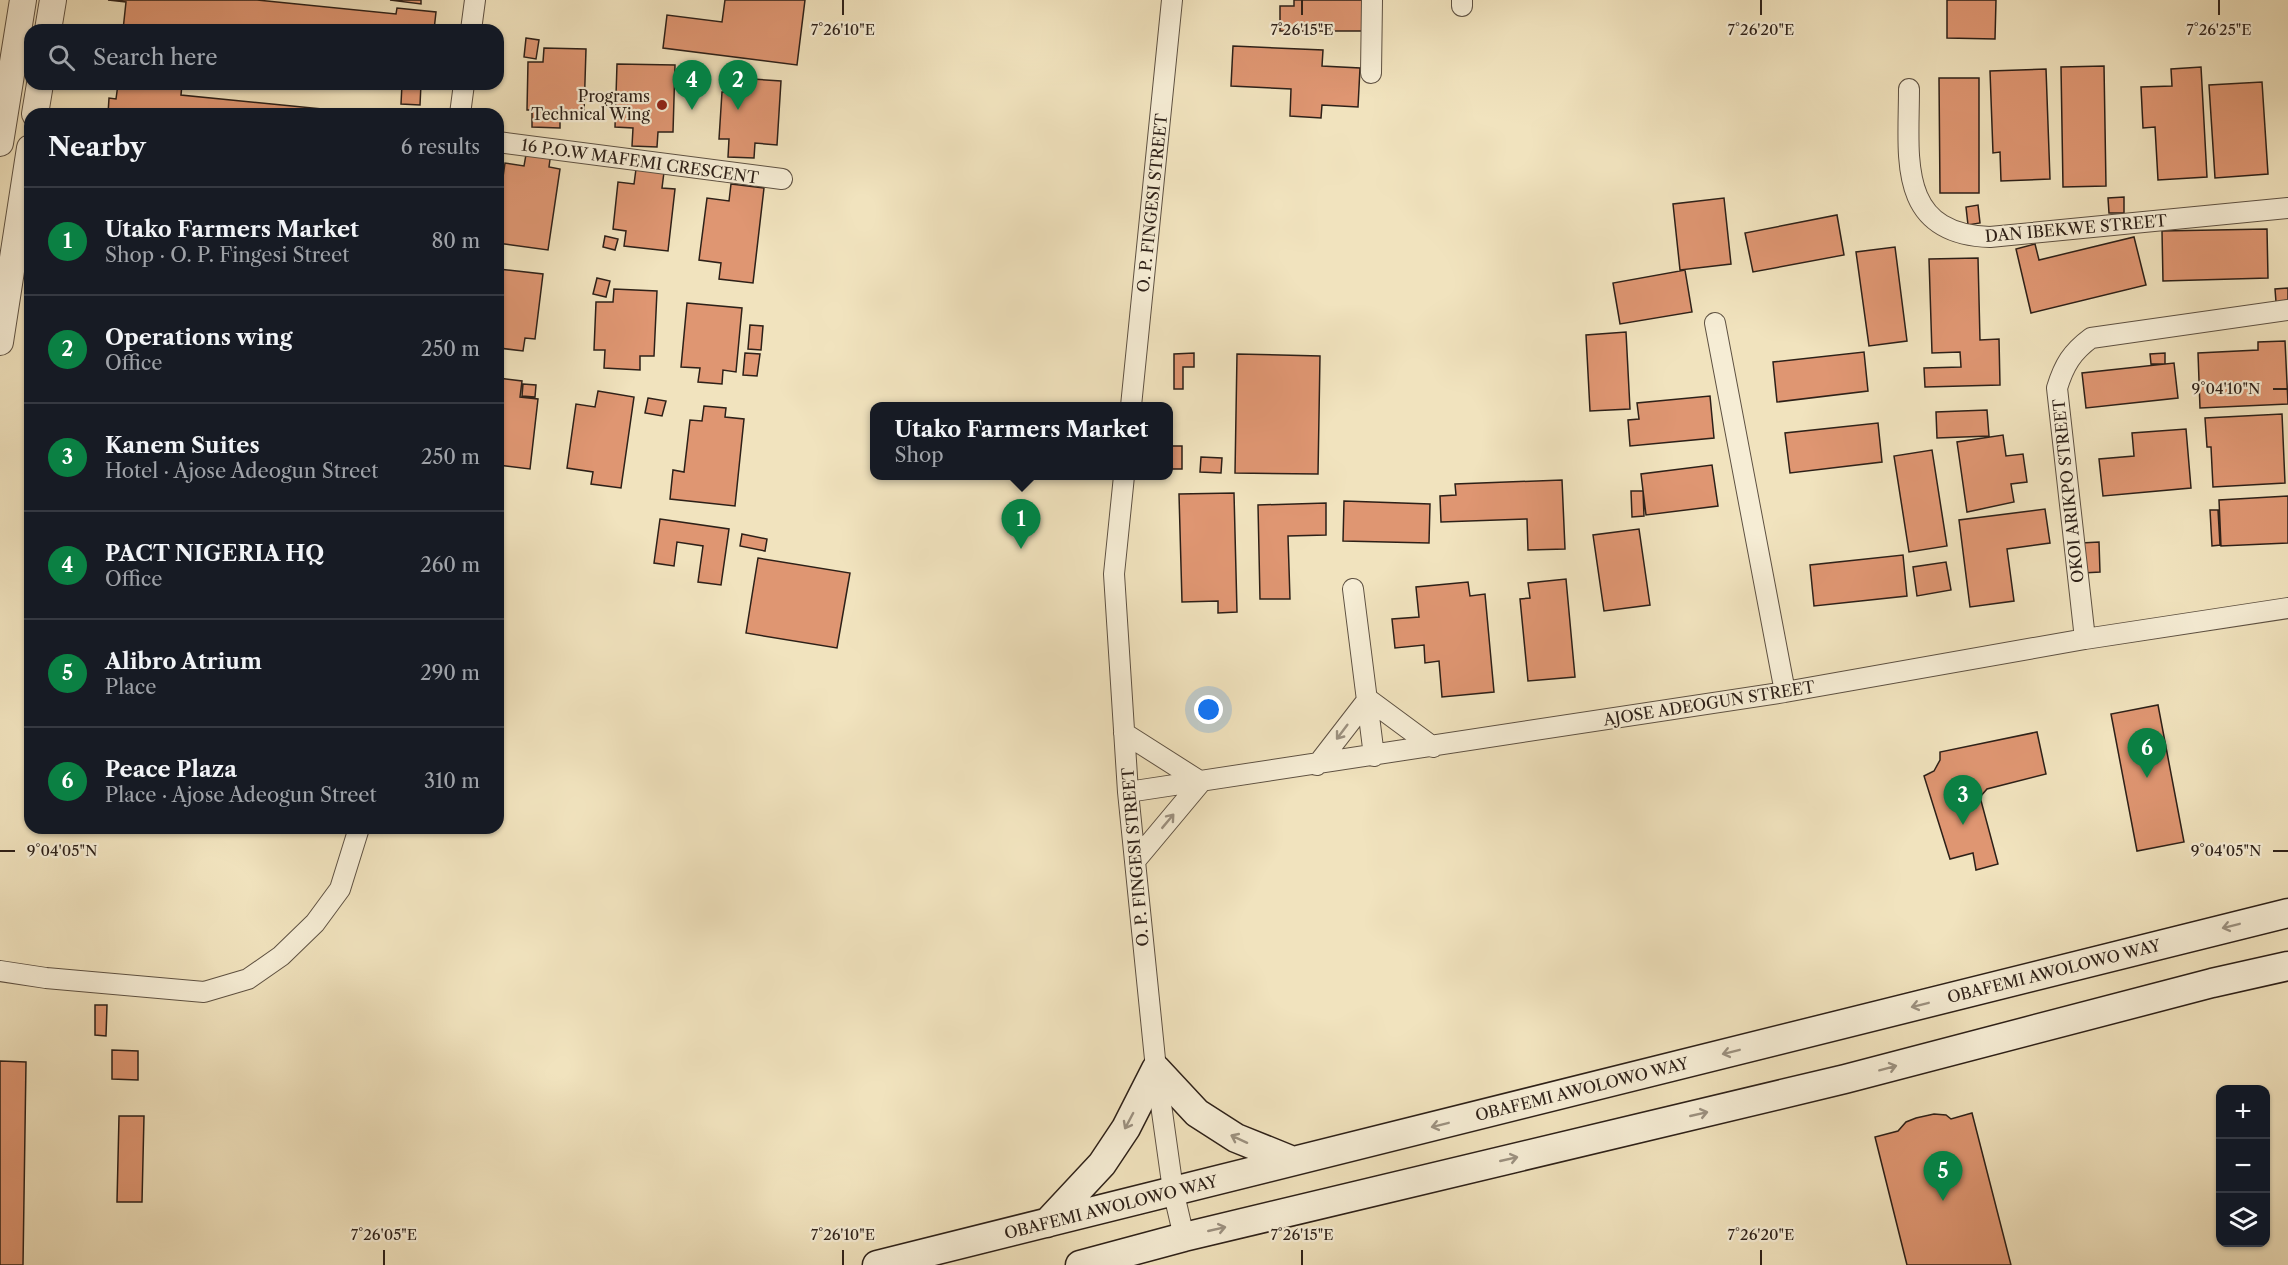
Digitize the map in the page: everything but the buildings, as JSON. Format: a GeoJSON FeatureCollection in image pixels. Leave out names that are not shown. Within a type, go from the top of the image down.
{"type":"FeatureCollection","features":[{"type":"Feature","properties":{"kind":"main road","name":"OBAFEMI AWOLOWO WAY"},"geometry":{"type":"LineString","coordinates":[[877,1265],[2288,913]]}},
{"type":"Feature","properties":{"kind":"main road"},"geometry":{"type":"LineString","coordinates":[[1080,1265],[1184,1237],[1845,1079],[2156,997],[2288,966]]}},
{"type":"Feature","properties":{"kind":"main road"},"geometry":{"type":"LineString","coordinates":[[1046,1223],[1102,1164],[1126,1128],[1156,1069],[1197,1113],[1236,1138],[1293,1161]]}},
{"type":"Feature","properties":{"kind":"street"},"geometry":{"type":"LineString","coordinates":[[0,143],[23,0]]}},
{"type":"Feature","properties":{"kind":"street"},"geometry":{"type":"LineString","coordinates":[[49,24],[53,0]]}},
{"type":"Feature","properties":{"kind":"street"},"geometry":{"type":"LineString","coordinates":[[472,24],[475,0]]}},
{"type":"Feature","properties":{"kind":"street","name":"O. P. FINGESI STREET"},"geometry":{"type":"LineString","coordinates":[[1131,402],[1172,0]]}},
{"type":"Feature","properties":{"kind":"street"},"geometry":{"type":"LineString","coordinates":[[1371,73],[1372,0]]}},
{"type":"Feature","properties":{"kind":"street","name":"DAN IBEKWE STREET"},"geometry":{"type":"LineString","coordinates":[[1909,89],[1910,167],[1913,191],[1922,207],[1937,220],[1952,231],[1970,237],[2288,208]]}},
{"type":"Feature","properties":{"kind":"street"},"geometry":{"type":"LineString","coordinates":[[36,108],[39,90]]}},
{"type":"Feature","properties":{"kind":"street"},"geometry":{"type":"LineString","coordinates":[[461,108],[463,90]]}},
{"type":"Feature","properties":{"kind":"street","name":"16 P.O.W MAFEMI CRESCENT"},"geometry":{"type":"LineString","coordinates":[[504,143],[782,179]]}},
{"type":"Feature","properties":{"kind":"street"},"geometry":{"type":"LineString","coordinates":[[0,342],[24,187]]}},
{"type":"Feature","properties":{"kind":"street","name":"OKOI ARIKPO STREET"},"geometry":{"type":"LineString","coordinates":[[2085,639],[2057,388],[2064,366],[2075,350],[2091,338],[2288,310]]}},
{"type":"Feature","properties":{"kind":"street"},"geometry":{"type":"LineString","coordinates":[[1715,323],[1785,692]]}},
{"type":"Feature","properties":{"kind":"street","name":"O. P. FINGESI STREET"},"geometry":{"type":"LineString","coordinates":[[1124,480],[1113,574],[1128,792],[1156,1069],[1173,1190],[1184,1237]]}},
{"type":"Feature","properties":{"kind":"street"},"geometry":{"type":"LineString","coordinates":[[1353,589],[1374,756]]}},
{"type":"Feature","properties":{"kind":"street","name":"AJOSE ADEOGUN STREET"},"geometry":{"type":"LineString","coordinates":[[1128,792],[1785,692],[2286,606]]}},
{"type":"Feature","properties":{"kind":"street"},"geometry":{"type":"LineString","coordinates":[[1368,699],[1433,747]]}},
{"type":"Feature","properties":{"kind":"street"},"geometry":{"type":"LineString","coordinates":[[1317,765],[1368,699]]}},
{"type":"Feature","properties":{"kind":"street"},"geometry":{"type":"LineString","coordinates":[[1124,733],[1201,782],[1135,861]]}},
{"type":"Feature","properties":{"kind":"street"},"geometry":{"type":"LineString","coordinates":[[0,971],[46,978],[204,992],[248,979],[281,956],[315,923],[340,889],[357,834]]}},
{"type":"Feature","properties":{"kind":"place","name":"Programs Technical Wing"},"geometry":{"type":"Point","coordinates":[662,105]}},
{"type":"Feature","properties":{"kind":"place","name":"PACT NIGERIA HQ"},"geometry":{"type":"Point","coordinates":[692,110]}},
{"type":"Feature","properties":{"kind":"place","name":"Operations wing"},"geometry":{"type":"Point","coordinates":[738,110]}},
{"type":"Feature","properties":{"kind":"place","name":"Utako Farmers Market"},"geometry":{"type":"Point","coordinates":[1021,549]}},
{"type":"Feature","properties":{"kind":"place","name":"Peace Plaza"},"geometry":{"type":"Point","coordinates":[2147,778]}},
{"type":"Feature","properties":{"kind":"place","name":"Kanem Suites"},"geometry":{"type":"Point","coordinates":[1963,825]}},
{"type":"Feature","properties":{"kind":"place","name":"Alibro Atrium"},"geometry":{"type":"Point","coordinates":[1943,1201]}}]}
